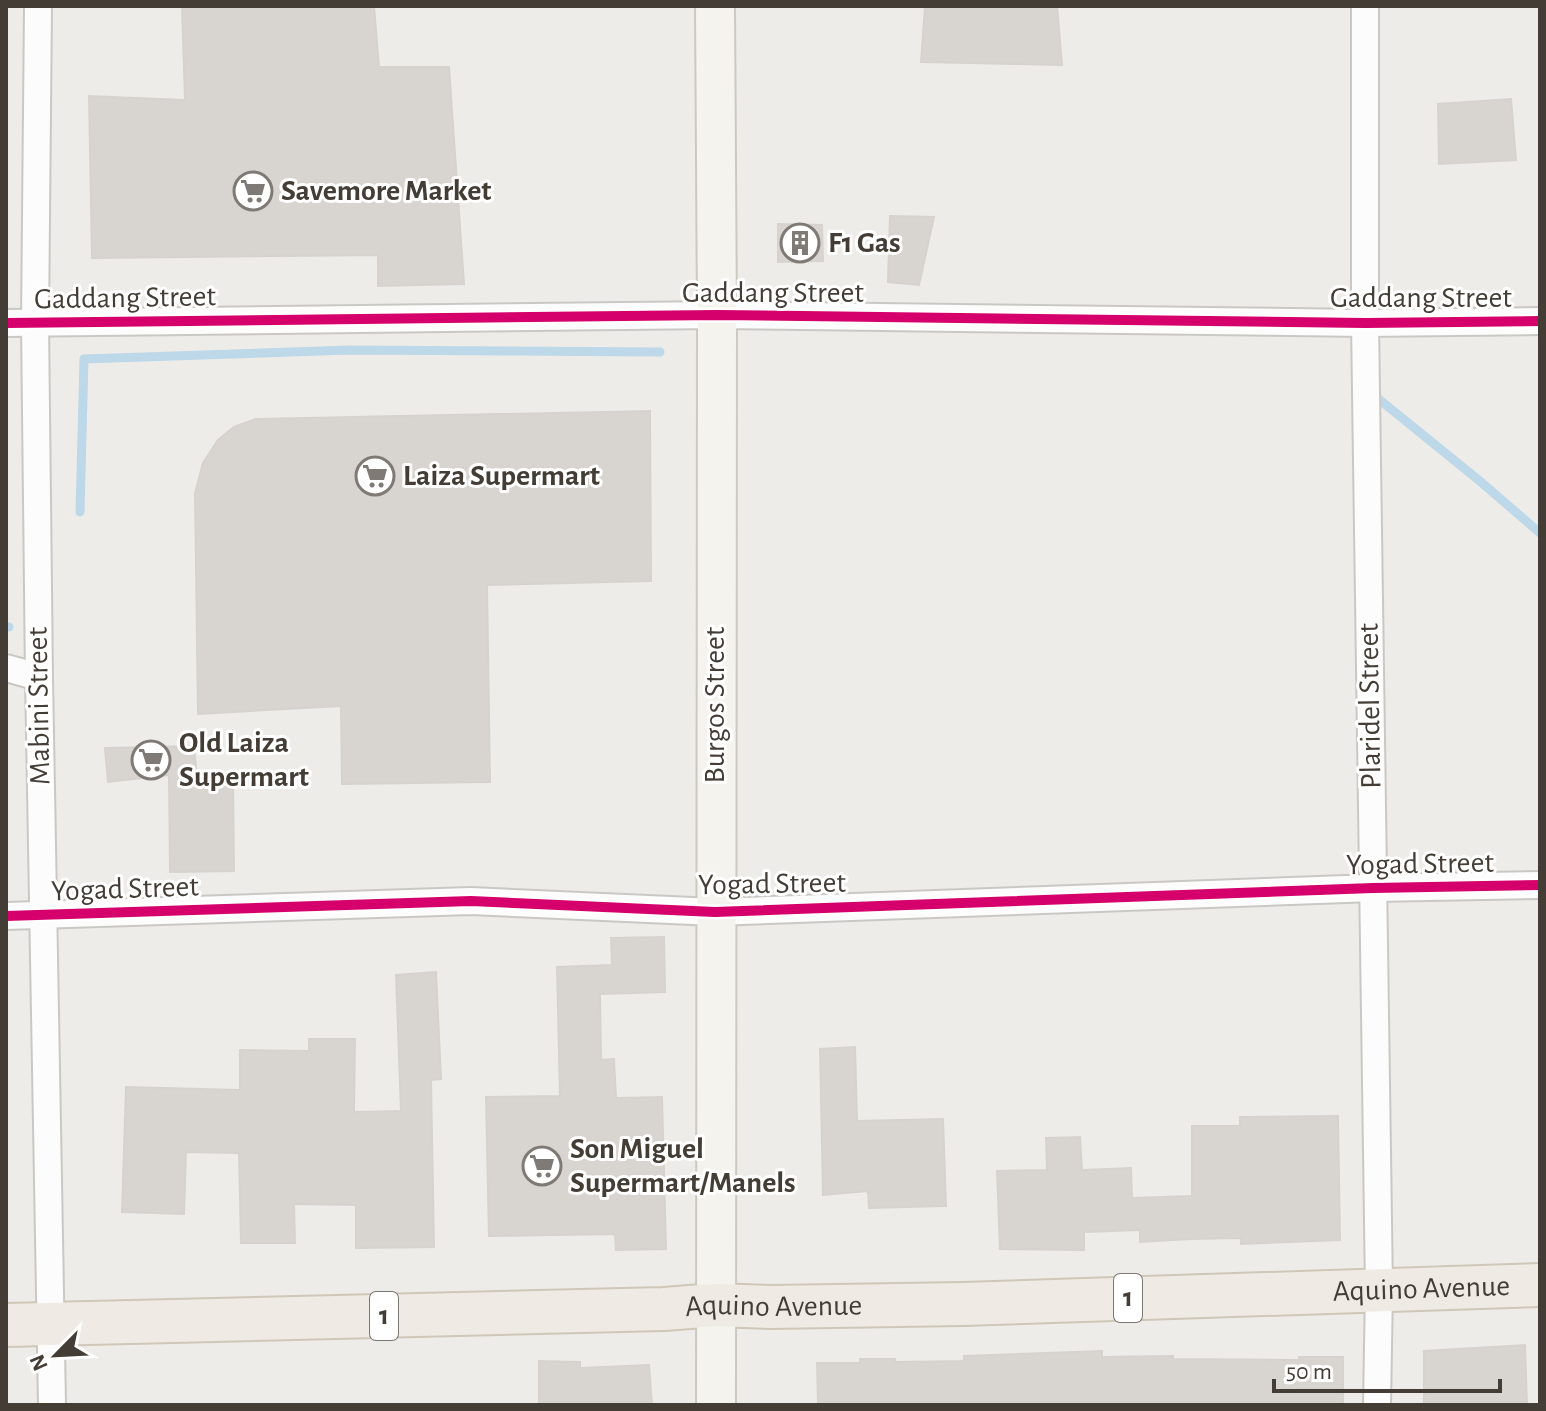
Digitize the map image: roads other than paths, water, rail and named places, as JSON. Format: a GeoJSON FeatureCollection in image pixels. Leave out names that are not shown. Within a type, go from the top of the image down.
{"type":"FeatureCollection","features":[{"type":"Feature","properties":{"kind":"main road","name":"Burgos Street"},"geometry":{"type":"LineString","coordinates":[[715,6],[716,1405]]}},
{"type":"Feature","properties":{"kind":"main road","name":"Aquino Avenue"},"geometry":{"type":"LineString","coordinates":[[6,1325],[664,1309],[716,1305],[963,1304],[1540,1285]]}},
{"type":"Feature","properties":{"kind":"street","name":"Mabini Street"},"geometry":{"type":"LineString","coordinates":[[38,6],[35,323],[41,915],[52,1405]]}},
{"type":"Feature","properties":{"kind":"street","name":"Plaridel Street"},"geometry":{"type":"LineString","coordinates":[[1365,6],[1365,323],[1379,1290],[1377,1405]]}},
{"type":"Feature","properties":{"kind":"street","name":"Gaddang Street"},"geometry":{"type":"LineString","coordinates":[[6,323],[717,315],[1365,323],[1540,321]]}},
{"type":"Feature","properties":{"kind":"street"},"geometry":{"type":"LineString","coordinates":[[6,668],[39,677]]}},
{"type":"Feature","properties":{"kind":"street","name":"Yogad Street"},"geometry":{"type":"LineString","coordinates":[[6,916],[471,901],[715,912],[1373,888],[1540,885]]}},
{"type":"Feature","properties":{"kind":"waterway"},"geometry":{"type":"LineString","coordinates":[[80,512],[84,359],[350,350],[660,352]]}},
{"type":"Feature","properties":{"kind":"waterway"},"geometry":{"type":"LineString","coordinates":[[1370,392],[1540,533]]}},
{"type":"Feature","properties":{"kind":"place","name":"Savemore Market"},"geometry":{"type":"Point","coordinates":[253,191]}},
{"type":"Feature","properties":{"kind":"place","name":"F1 Gas"},"geometry":{"type":"Point","coordinates":[800,243]}},
{"type":"Feature","properties":{"kind":"place","name":"Laiza Supermart"},"geometry":{"type":"Point","coordinates":[375,476]}},
{"type":"Feature","properties":{"kind":"place","name":"Old Laiza Supermart"},"geometry":{"type":"Point","coordinates":[151,760]}},
{"type":"Feature","properties":{"kind":"place","name":"Son Miguel Supermart/Manels"},"geometry":{"type":"Point","coordinates":[542,1166]}}]}
